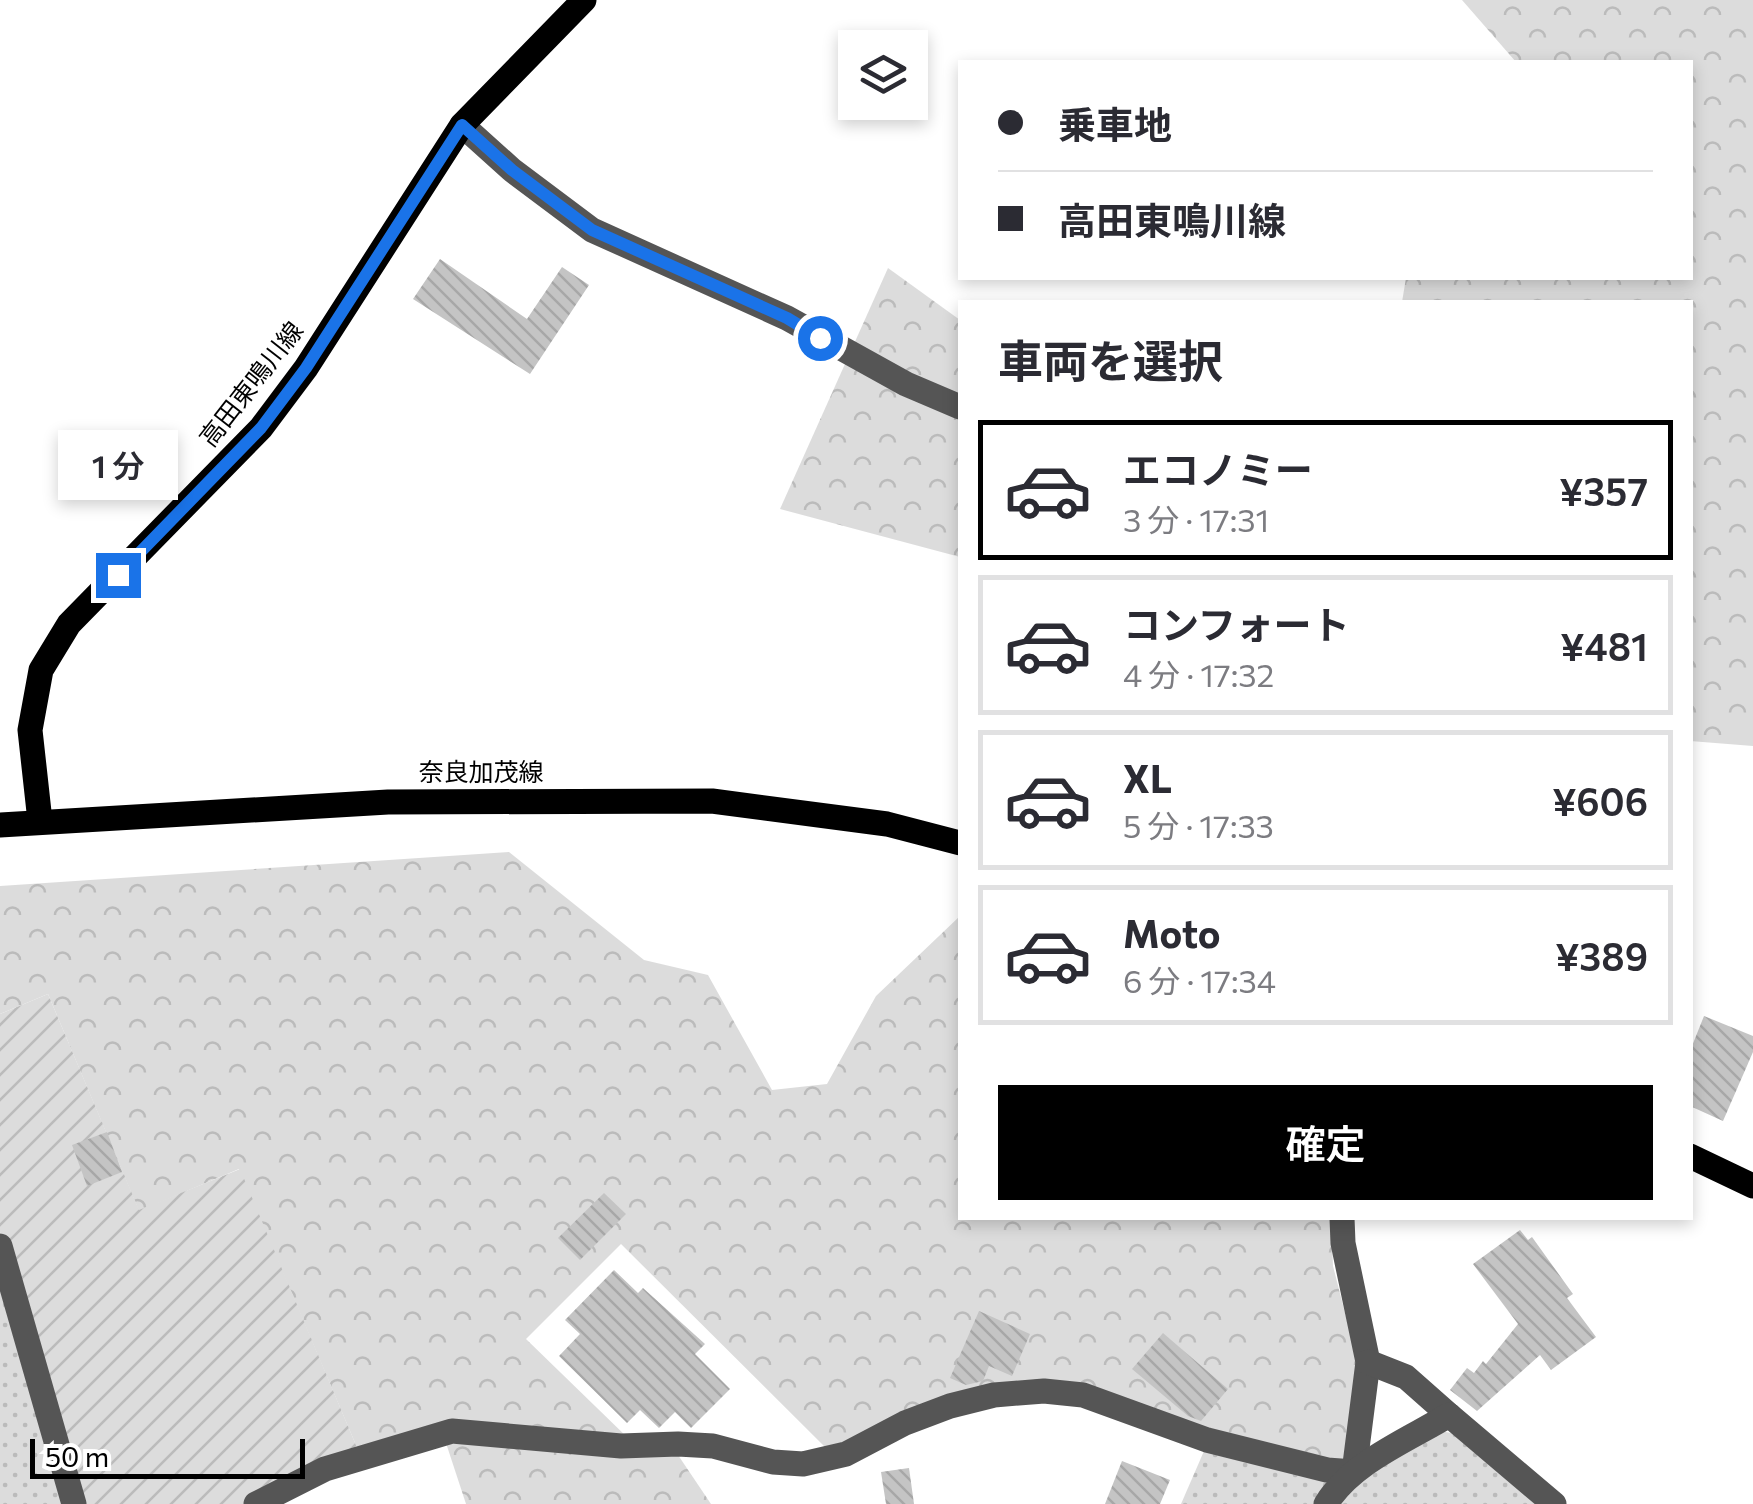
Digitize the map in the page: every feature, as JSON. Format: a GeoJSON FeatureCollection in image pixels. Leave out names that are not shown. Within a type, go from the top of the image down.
{"type":"FeatureCollection","features":[{"type":"Feature","properties":{"kind":"main road","name":"高田東鳴川線"},"geometry":{"type":"LineString","coordinates":[[40,821],[30,730],[40,670],[69,624],[261,428],[306,368],[462,125],[584,0]]}},
{"type":"Feature","properties":{"kind":"main road","name":"奈良加茂線"},"geometry":{"type":"LineString","coordinates":[[0,825],[388,802],[712,802],[887,824],[958,842]]}},
{"type":"Feature","properties":{"kind":"main road"},"geometry":{"type":"LineString","coordinates":[[1693,1157],[1753,1186]]}},
{"type":"Feature","properties":{"kind":"street"},"geometry":{"type":"LineString","coordinates":[[462,125],[512,170],[592,230],[787,318],[906,384],[958,406]]}},
{"type":"Feature","properties":{"kind":"street"},"geometry":{"type":"LineString","coordinates":[[1342,1220],[1343,1243],[1368,1362],[1354,1472]]}},
{"type":"Feature","properties":{"kind":"street"},"geometry":{"type":"LineString","coordinates":[[0,1246],[74,1504]]}},
{"type":"Feature","properties":{"kind":"street"},"geometry":{"type":"LineString","coordinates":[[1368,1362],[1406,1377],[1554,1504]]}},
{"type":"Feature","properties":{"kind":"street"},"geometry":{"type":"LineString","coordinates":[[256,1504],[326,1469],[452,1430],[621,1446],[712,1446],[773,1462],[803,1464],[846,1454],[906,1423],[950,1406],[994,1395],[1044,1391],[1083,1396],[1207,1440],[1326,1470],[1354,1472]]}},
{"type":"Feature","properties":{"kind":"street"},"geometry":{"type":"LineString","coordinates":[[1326,1504],[1338,1485],[1354,1472],[1449,1415]]}},
{"type":"Feature","properties":{"kind":"green space"},"geometry":{"type":"Polygon","coordinates":[[[1462,0],[1753,0],[1753,746],[1693,741],[1693,300],[1402,300],[1406,280],[1693,280],[1693,60],[1514,60],[1462,0]]]}},
{"type":"Feature","properties":{"kind":"green space"},"geometry":{"type":"Polygon","coordinates":[[[888,268],[958,319],[958,556],[780,509],[888,268]]]}},
{"type":"Feature","properties":{"kind":"green space"},"geometry":{"type":"Polygon","coordinates":[[[509,852],[644,960],[708,975],[772,1090],[827,1084],[876,996],[958,918],[958,1220],[1331,1220],[1333,1266],[1355,1352],[1359,1392],[1344,1461],[1328,1465],[1045,1386],[830,1452],[621,1244],[526,1339],[630,1440],[496,1430],[361,1457],[239,1169],[139,1211],[48,994],[0,1014],[0,886],[509,852]]]}},
{"type":"Feature","properties":{"kind":"green space"},"geometry":{"type":"Polygon","coordinates":[[[48,994],[139,1210],[240,1169],[361,1457],[323,1464],[243,1504],[79,1504],[0,1232],[0,1014],[48,994]]]}},
{"type":"Feature","properties":{"kind":"green space"},"geometry":{"type":"Polygon","coordinates":[[[0,1282],[63,1504],[0,1504],[0,1282]]]}},
{"type":"Feature","properties":{"kind":"green space"},"geometry":{"type":"Polygon","coordinates":[[[1440,1431],[1457,1434],[1540,1504],[1336,1504],[1344,1491],[1440,1431]]]}},
{"type":"Feature","properties":{"kind":"green space"},"geometry":{"type":"Polygon","coordinates":[[[446,1443],[678,1455],[711,1504],[466,1504],[446,1443]]]}},
{"type":"Feature","properties":{"kind":"green space"},"geometry":{"type":"Polygon","coordinates":[[[1204,1451],[1325,1481],[1330,1488],[1321,1504],[1181,1504],[1204,1451]]]}},
{"type":"Feature","properties":{"kind":"building"},"geometry":{"type":"Polygon","coordinates":[[[440,259],[527,319],[562,267],[589,285],[530,374],[413,299],[440,259]]]}},
{"type":"Feature","properties":{"kind":"building"},"geometry":{"type":"Polygon","coordinates":[[[1704,1016],[1753,1036],[1753,1052],[1723,1121],[1693,1107],[1693,1044],[1704,1016]]]}},
{"type":"Feature","properties":{"kind":"building"},"geometry":{"type":"Polygon","coordinates":[[[107,1132],[122,1172],[87,1186],[72,1145],[107,1132]]]}},
{"type":"Feature","properties":{"kind":"building"},"geometry":{"type":"Polygon","coordinates":[[[604,1193],[626,1214],[580,1260],[558,1238],[604,1193]]]}},
{"type":"Feature","properties":{"kind":"building"},"geometry":{"type":"Polygon","coordinates":[[[1520,1230],[1528,1240],[1532,1237],[1573,1294],[1567,1298],[1596,1337],[1551,1370],[1540,1355],[1477,1411],[1450,1390],[1467,1368],[1474,1373],[1483,1361],[1486,1364],[1518,1324],[1473,1264],[1520,1230]]]}},
{"type":"Feature","properties":{"kind":"building"},"geometry":{"type":"Polygon","coordinates":[[[614,1270],[638,1293],[643,1288],[705,1344],[695,1354],[730,1389],[691,1428],[675,1412],[659,1428],[640,1410],[627,1423],[559,1356],[580,1334],[565,1320],[614,1270]]]}},
{"type":"Feature","properties":{"kind":"building"},"geometry":{"type":"Polygon","coordinates":[[[979,1311],[1030,1334],[1012,1376],[989,1366],[983,1381],[966,1385],[950,1378],[979,1311]]]}},
{"type":"Feature","properties":{"kind":"building"},"geometry":{"type":"Polygon","coordinates":[[[1163,1333],[1228,1389],[1201,1421],[1188,1416],[1132,1369],[1163,1333]]]}},
{"type":"Feature","properties":{"kind":"building"},"geometry":{"type":"Polygon","coordinates":[[[1122,1461],[1170,1480],[1160,1504],[1105,1504],[1122,1461]]]}},
{"type":"Feature","properties":{"kind":"building"},"geometry":{"type":"Polygon","coordinates":[[[909,1468],[914,1504],[886,1504],[881,1472],[909,1468]]]}},
{"type":"Feature","properties":{"kind":"route"},"geometry":{"type":"LineString","coordinates":[[118,575],[261,428],[306,368],[462,125],[512,170],[592,230],[787,318],[820,338]]}}]}
